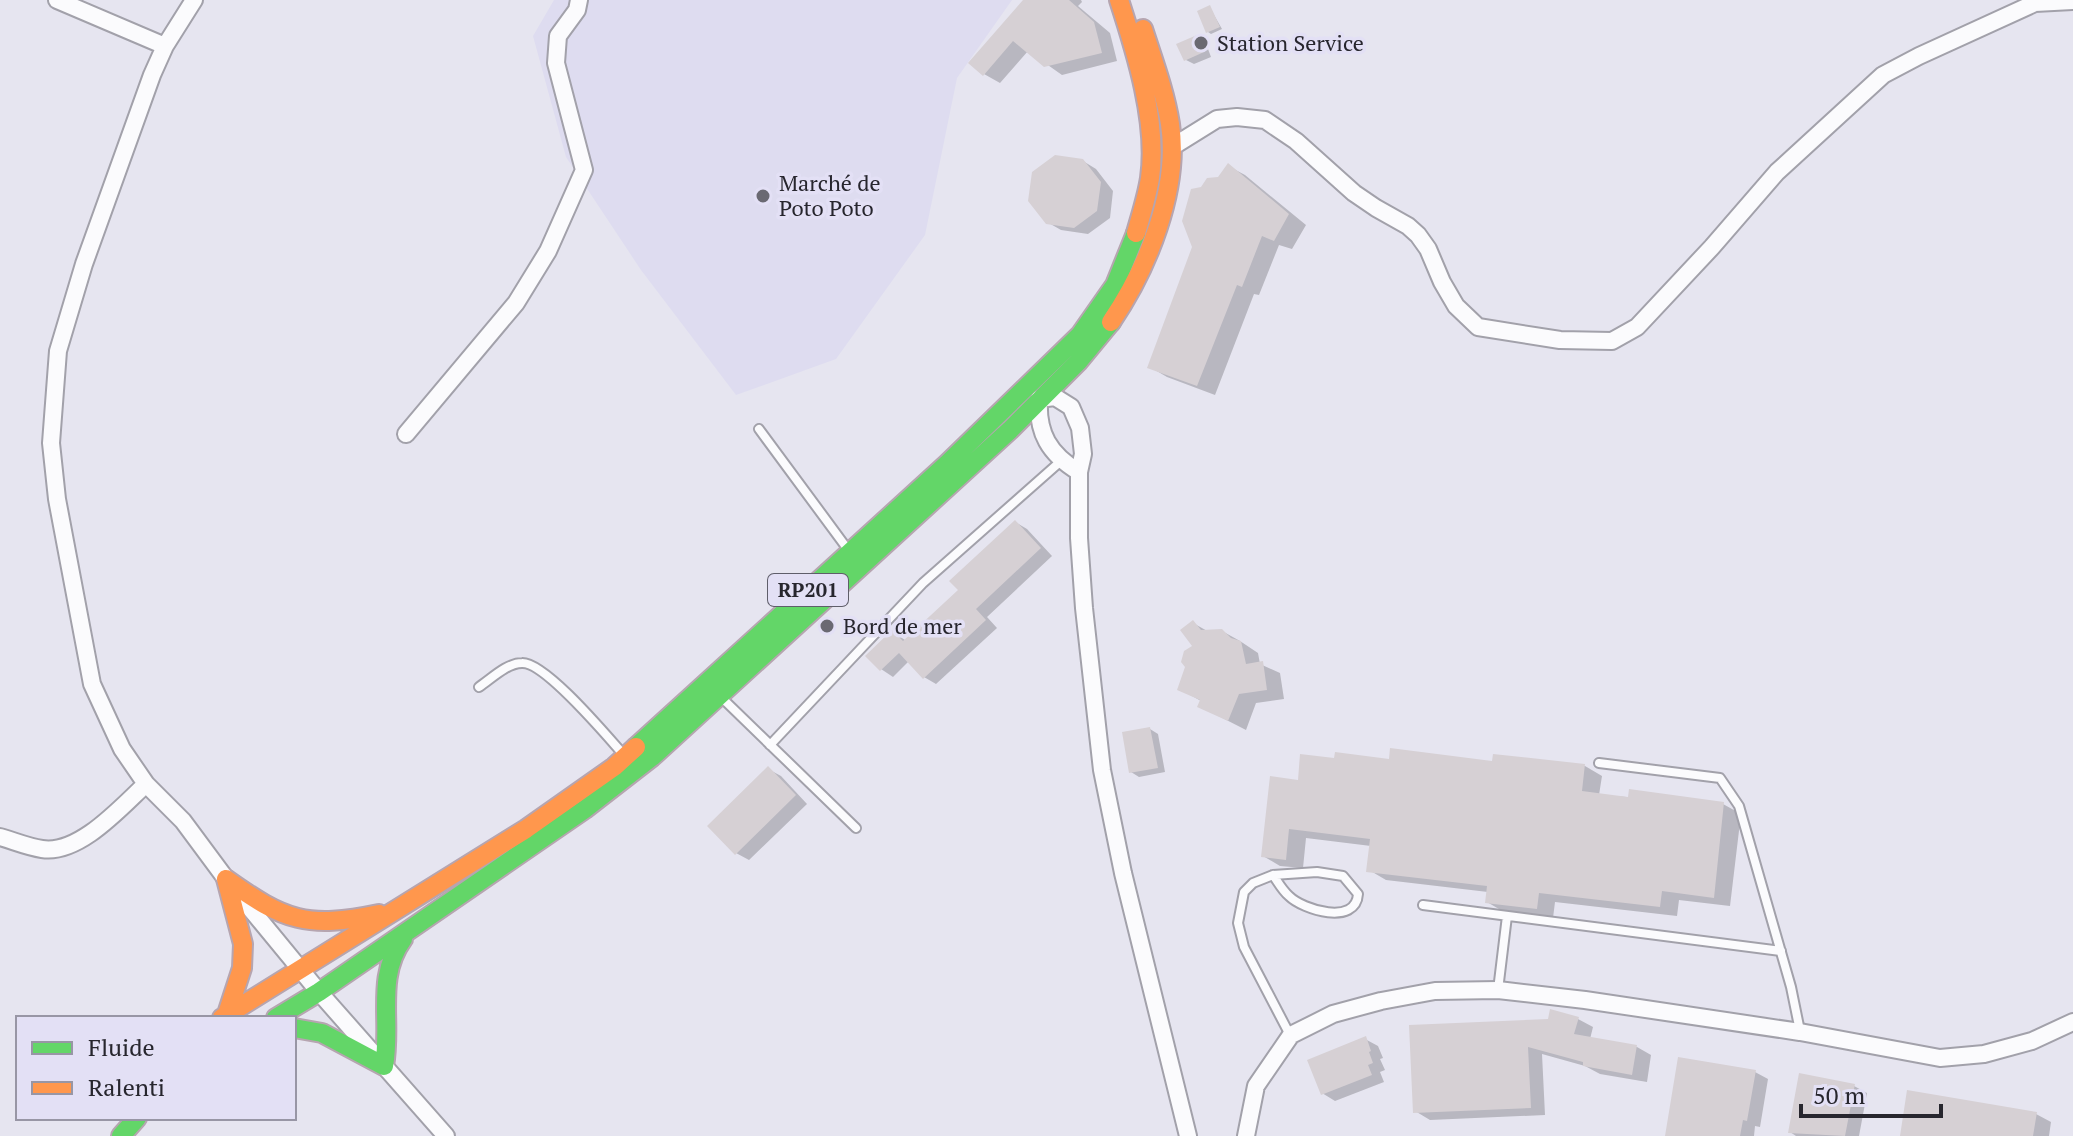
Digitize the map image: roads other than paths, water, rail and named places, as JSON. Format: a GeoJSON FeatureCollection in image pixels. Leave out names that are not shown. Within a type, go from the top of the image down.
{"type":"FeatureCollection","features":[{"type":"Feature","properties":{"kind":"main road","name":"RP201"},"geometry":{"type":"LineString","coordinates":[[225,1016],[526,829],[626,758],[851,552],[1080,335],[1115,285],[1134,243],[1150,177],[1150,137],[1142,84],[1119,0]]}},
{"type":"Feature","properties":{"kind":"main road","name":"RP201"},"geometry":{"type":"LineString","coordinates":[[279,1016],[319,992],[623,781],[999,440],[1106,329],[1130,294],[1149,253],[1170,180],[1170,124],[1134,0]]}},
{"type":"Feature","properties":{"kind":"main road"},"geometry":{"type":"LineString","coordinates":[[226,879],[271,911],[297,921],[351,921],[401,909]]}},
{"type":"Feature","properties":{"kind":"main road"},"geometry":{"type":"LineString","coordinates":[[225,1016],[242,968],[243,944],[226,879]]}},
{"type":"Feature","properties":{"kind":"main road"},"geometry":{"type":"LineString","coordinates":[[296,1028],[322,1033],[384,1066],[388,1042],[384,977],[394,949],[412,928]]}},
{"type":"Feature","properties":{"kind":"main road"},"geometry":{"type":"LineString","coordinates":[[121,1136],[135,1120]]}},
{"type":"Feature","properties":{"kind":"street"},"geometry":{"type":"LineString","coordinates":[[57,0],[165,46]]}},
{"type":"Feature","properties":{"kind":"street"},"geometry":{"type":"LineString","coordinates":[[194,0],[165,46],[152,75],[84,264],[58,351],[51,443],[57,499],[92,684],[122,749],[146,784],[183,821],[226,879],[319,992],[446,1136]]}},
{"type":"Feature","properties":{"kind":"street"},"geometry":{"type":"LineString","coordinates":[[406,434],[516,303],[548,251],[584,170],[556,63],[558,36],[577,10],[579,0]]}},
{"type":"Feature","properties":{"kind":"street"},"geometry":{"type":"LineString","coordinates":[[1172,147],[1217,119],[1237,117],[1265,120],[1296,141],[1354,193],[1418,235],[1456,306],[1478,327],[1560,340],[1612,341],[1637,327],[1777,172],[1883,75],[2035,1],[2073,1]]}},
{"type":"Feature","properties":{"kind":"street"},"geometry":{"type":"LineString","coordinates":[[1079,472],[1061,461],[1038,422],[1039,399],[1055,397],[1071,407],[1080,428],[1083,454],[1079,472],[1084,608],[1102,770],[1123,873],[1188,1136]]}},
{"type":"Feature","properties":{"kind":"street"},"geometry":{"type":"LineString","coordinates":[[0,837],[44,850],[65,848],[96,829],[146,784]]}},
{"type":"Feature","properties":{"kind":"street"},"geometry":{"type":"LineString","coordinates":[[1246,1136],[1256,1086],[1291,1035],[1333,1014],[1435,991],[1498,990],[1585,1000],[1800,1032],[1940,1058],[1996,1051],[2032,1041],[2073,1022]]}},
{"type":"Feature","properties":{"kind":"lane"},"geometry":{"type":"LineString","coordinates":[[759,429],[851,552]]}},
{"type":"Feature","properties":{"kind":"lane"},"geometry":{"type":"LineString","coordinates":[[770,745],[923,583],[1061,461]]}},
{"type":"Feature","properties":{"kind":"lane"},"geometry":{"type":"LineString","coordinates":[[479,687],[508,667],[523,663],[535,667],[581,708],[626,758]]}},
{"type":"Feature","properties":{"kind":"lane"},"geometry":{"type":"LineString","coordinates":[[718,695],[856,828]]}},
{"type":"Feature","properties":{"kind":"lane"},"geometry":{"type":"LineString","coordinates":[[1599,763],[1720,778],[1739,806],[1781,951],[1800,1032]]}},
{"type":"Feature","properties":{"kind":"lane"},"geometry":{"type":"LineString","coordinates":[[1273,875],[1290,897],[1303,905],[1329,913],[1345,911],[1357,903],[1358,894],[1343,876],[1317,872],[1273,875],[1253,883],[1244,892],[1238,923],[1244,947],[1291,1035]]}},
{"type":"Feature","properties":{"kind":"lane"},"geometry":{"type":"LineString","coordinates":[[1423,905],[1781,951]]}},
{"type":"Feature","properties":{"kind":"lane"},"geometry":{"type":"LineString","coordinates":[[1498,990],[1507,916]]}},
{"type":"Feature","properties":{"kind":"place","name":"Station Service"},"geometry":{"type":"Point","coordinates":[1201,43]}},
{"type":"Feature","properties":{"kind":"place","name":"Marché de Poto Poto"},"geometry":{"type":"Point","coordinates":[763,196]}},
{"type":"Feature","properties":{"kind":"place","name":"Bord de mer"},"geometry":{"type":"Point","coordinates":[827,626]}}]}
